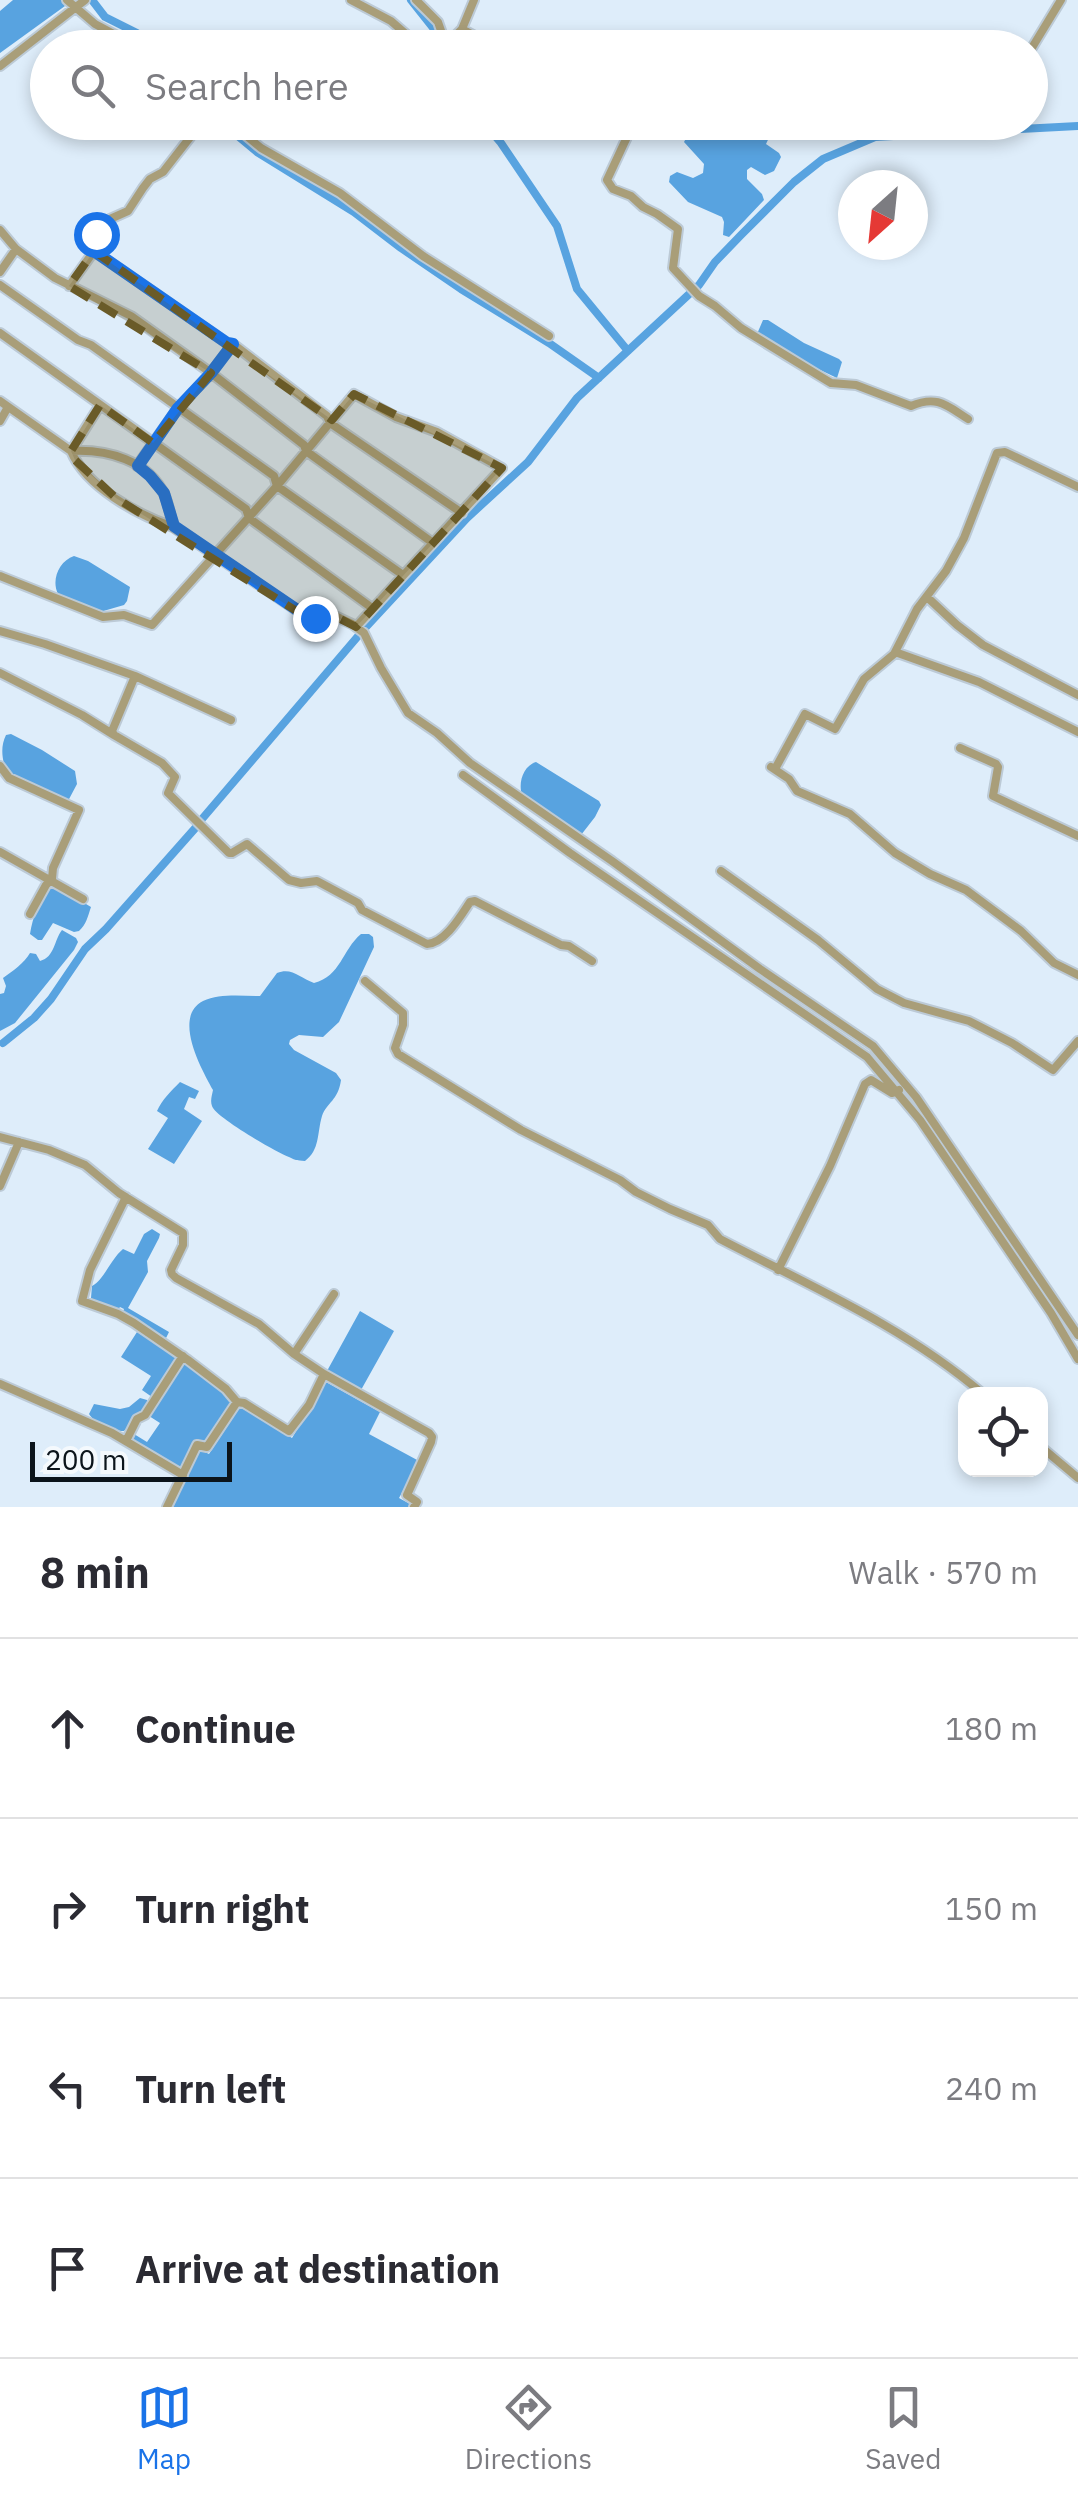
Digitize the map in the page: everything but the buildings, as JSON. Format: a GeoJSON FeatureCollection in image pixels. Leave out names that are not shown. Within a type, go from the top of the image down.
{"type":"FeatureCollection","features":[{"type":"Feature","properties":{"kind":"street"},"geometry":{"type":"LineString","coordinates":[[41,30],[71,3],[86,0]]}},
{"type":"Feature","properties":{"kind":"street"},"geometry":{"type":"LineString","coordinates":[[351,0],[401,30]]}},
{"type":"Feature","properties":{"kind":"street"},"geometry":{"type":"LineString","coordinates":[[416,0],[441,30]]}},
{"type":"Feature","properties":{"kind":"street"},"geometry":{"type":"LineString","coordinates":[[466,30],[462,28],[474,0]]}},
{"type":"Feature","properties":{"kind":"street"},"geometry":{"type":"LineString","coordinates":[[1043,30],[1061,0]]}},
{"type":"Feature","properties":{"kind":"street"},"geometry":{"type":"LineString","coordinates":[[71,3],[105,30]]}},
{"type":"Feature","properties":{"kind":"street"},"geometry":{"type":"LineString","coordinates":[[0,66],[30,39]]}},
{"type":"Feature","properties":{"kind":"street"},"geometry":{"type":"LineString","coordinates":[[68,286],[94,251],[96,234],[110,218],[128,211],[150,179],[163,172],[188,140]]}},
{"type":"Feature","properties":{"kind":"street"},"geometry":{"type":"LineString","coordinates":[[251,140],[340,193],[423,256],[549,336]]}},
{"type":"Feature","properties":{"kind":"street"},"geometry":{"type":"LineString","coordinates":[[626,140],[607,180],[613,188],[678,229],[673,268],[698,296],[751,336],[832,383],[856,385],[911,406],[930,400],[940,402],[968,419]]}},
{"type":"Feature","properties":{"kind":"street"},"geometry":{"type":"LineString","coordinates":[[0,230],[16,249],[68,286],[130,316],[211,373],[304,445],[306,451],[433,543]]}},
{"type":"Feature","properties":{"kind":"street"},"geometry":{"type":"LineString","coordinates":[[0,272],[16,249]]}},
{"type":"Feature","properties":{"kind":"street"},"geometry":{"type":"LineString","coordinates":[[94,251],[233,344],[328,416],[330,422],[462,513]]}},
{"type":"Feature","properties":{"kind":"street"},"geometry":{"type":"LineString","coordinates":[[0,285],[274,476],[277,486],[403,576]]}},
{"type":"Feature","properties":{"kind":"street"},"geometry":{"type":"LineString","coordinates":[[0,333],[246,508],[248,518]]}},
{"type":"Feature","properties":{"kind":"street"},"geometry":{"type":"LineString","coordinates":[[138,466],[178,408],[233,344]]}},
{"type":"Feature","properties":{"kind":"street"},"geometry":{"type":"LineString","coordinates":[[0,576],[104,616],[124,615],[152,625],[354,394],[396,417],[437,432],[502,468],[356,627]]}},
{"type":"Feature","properties":{"kind":"street"},"geometry":{"type":"LineString","coordinates":[[0,421],[4,404],[71,451],[80,468],[142,515],[174,526],[312,620],[324,611],[356,627],[364,633],[403,706],[416,720],[670,906],[873,1046],[907,1085],[1078,1334]]}},
{"type":"Feature","properties":{"kind":"street"},"geometry":{"type":"LineString","coordinates":[[71,451],[100,405]]}},
{"type":"Feature","properties":{"kind":"street"},"geometry":{"type":"LineString","coordinates":[[1077,483],[1000,450],[959,548],[917,610],[896,652],[864,679],[835,729],[806,714],[773,768],[790,779],[797,791],[850,814],[895,853],[966,890],[1022,931],[1054,962],[1078,975]]}},
{"type":"Feature","properties":{"kind":"street"},"geometry":{"type":"LineString","coordinates":[[71,451],[105,452],[138,466],[164,493],[174,526]]}},
{"type":"Feature","properties":{"kind":"street"},"geometry":{"type":"LineString","coordinates":[[248,518],[372,608]]}},
{"type":"Feature","properties":{"kind":"street"},"geometry":{"type":"LineString","coordinates":[[927,597],[984,645],[1078,694]]}},
{"type":"Feature","properties":{"kind":"street"},"geometry":{"type":"LineString","coordinates":[[0,630],[135,676],[231,720]]}},
{"type":"Feature","properties":{"kind":"street"},"geometry":{"type":"LineString","coordinates":[[896,652],[979,682],[1078,732]]}},
{"type":"Feature","properties":{"kind":"street"},"geometry":{"type":"LineString","coordinates":[[0,674],[82,715],[168,768],[176,777],[168,793],[232,853],[247,844],[289,880],[317,881],[426,944],[438,941],[474,901],[592,961]]}},
{"type":"Feature","properties":{"kind":"street"},"geometry":{"type":"LineString","coordinates":[[114,735],[112,731],[135,676]]}},
{"type":"Feature","properties":{"kind":"street"},"geometry":{"type":"LineString","coordinates":[[960,748],[996,764],[993,796],[1078,836]]}},
{"type":"Feature","properties":{"kind":"street"},"geometry":{"type":"LineString","coordinates":[[0,766],[9,778],[79,810],[51,881],[30,914]]}},
{"type":"Feature","properties":{"kind":"street"},"geometry":{"type":"LineString","coordinates":[[464,775],[848,1042],[879,1068],[920,1120],[1003,1241],[1078,1359]]}},
{"type":"Feature","properties":{"kind":"street"},"geometry":{"type":"LineString","coordinates":[[0,852],[82,899]]}},
{"type":"Feature","properties":{"kind":"street"},"geometry":{"type":"LineString","coordinates":[[721,871],[818,940],[877,989],[904,1003],[969,1021],[1012,1042],[1053,1070],[1078,1042]]}},
{"type":"Feature","properties":{"kind":"street"},"geometry":{"type":"LineString","coordinates":[[365,981],[402,1013],[404,1025],[394,1048],[398,1054],[521,1130],[644,1196],[708,1225],[720,1240],[906,1337],[974,1387]]}},
{"type":"Feature","properties":{"kind":"street"},"geometry":{"type":"LineString","coordinates":[[778,1270],[830,1166],[865,1084],[871,1080],[892,1093],[907,1085]]}},
{"type":"Feature","properties":{"kind":"street"},"geometry":{"type":"LineString","coordinates":[[0,1136],[85,1165],[126,1197],[183,1232],[183,1245],[172,1274],[260,1324],[324,1374],[426,1431],[432,1437],[406,1495],[417,1502],[414,1507]]}},
{"type":"Feature","properties":{"kind":"street"},"geometry":{"type":"LineString","coordinates":[[0,1186],[18,1142]]}},
{"type":"Feature","properties":{"kind":"street"},"geometry":{"type":"LineString","coordinates":[[126,1197],[94,1260],[82,1302],[118,1314],[183,1356],[237,1402],[244,1402],[290,1431],[324,1374]]}},
{"type":"Feature","properties":{"kind":"street"},"geometry":{"type":"LineString","coordinates":[[294,1354],[334,1294]]}},
{"type":"Feature","properties":{"kind":"street"},"geometry":{"type":"LineString","coordinates":[[126,1442],[183,1356]]}},
{"type":"Feature","properties":{"kind":"street"},"geometry":{"type":"LineString","coordinates":[[0,1384],[89,1422],[183,1475]]}},
{"type":"Feature","properties":{"kind":"street"},"geometry":{"type":"LineString","coordinates":[[167,1507],[197,1445],[208,1447],[237,1402]]}},
{"type":"Feature","properties":{"kind":"street"},"geometry":{"type":"LineString","coordinates":[[1048,1453],[1078,1478]]}},
{"type":"Feature","properties":{"kind":"highlighted area"},"geometry":{"type":"Polygon","coordinates":[[[94,251],[332,420],[354,394],[502,468],[356,627],[325,611],[311,620],[116,498],[75,460],[71,451],[100,405],[153,443],[211,373],[69,286],[94,251]]]}},
{"type":"Feature","properties":{"kind":"water"},"geometry":{"type":"Polygon","coordinates":[[[13,0],[61,0],[65,6],[0,53],[0,11],[13,0]]]}},
{"type":"Feature","properties":{"kind":"water"},"geometry":{"type":"Polygon","coordinates":[[[768,140],[766,144],[781,157],[774,171],[765,175],[751,167],[747,170],[747,179],[764,200],[729,237],[723,235],[722,217],[688,202],[669,182],[677,172],[693,178],[703,173],[704,164],[684,142],[768,140]]]}},
{"type":"Feature","properties":{"kind":"water"},"geometry":{"type":"Polygon","coordinates":[[[763,320],[839,359],[842,362],[837,378],[757,334],[763,320]]]}},
{"type":"Feature","properties":{"kind":"water"},"geometry":{"type":"Polygon","coordinates":[[[74,556],[130,587],[124,605],[100,612],[58,594],[58,572],[74,556]]]}},
{"type":"Feature","properties":{"kind":"water"},"geometry":{"type":"Polygon","coordinates":[[[11,734],[75,771],[77,784],[68,801],[7,773],[2,749],[6,735],[11,734]]]}},
{"type":"Feature","properties":{"kind":"water"},"geometry":{"type":"Polygon","coordinates":[[[536,762],[599,801],[595,817],[581,835],[522,795],[523,776],[536,762]]]}},
{"type":"Feature","properties":{"kind":"water"},"geometry":{"type":"Polygon","coordinates":[[[52,886],[91,907],[79,931],[53,923],[38,940],[30,934],[33,921],[41,899],[52,886]]]}},
{"type":"Feature","properties":{"kind":"water"},"geometry":{"type":"Polygon","coordinates":[[[62,930],[76,938],[74,950],[15,1023],[0,1031],[0,994],[6,986],[3,978],[30,953],[40,961],[45,959],[62,930]]]}},
{"type":"Feature","properties":{"kind":"water"},"geometry":{"type":"Polygon","coordinates":[[[361,934],[373,937],[374,947],[339,1022],[323,1037],[299,1035],[290,1040],[294,1050],[336,1073],[341,1080],[322,1116],[313,1152],[305,1161],[295,1160],[247,1134],[212,1106],[213,1090],[192,1044],[190,1019],[194,1009],[210,998],[260,996],[277,973],[292,972],[314,983],[323,980],[336,969],[361,934]]]}},
{"type":"Feature","properties":{"kind":"water"},"geometry":{"type":"Polygon","coordinates":[[[180,1082],[199,1091],[195,1099],[189,1097],[184,1109],[202,1121],[174,1164],[148,1149],[168,1118],[157,1111],[180,1082]]]}},
{"type":"Feature","properties":{"kind":"water"},"geometry":{"type":"Polygon","coordinates":[[[152,1229],[160,1234],[159,1238],[147,1261],[148,1272],[128,1308],[169,1332],[166,1338],[122,1314],[124,1309],[120,1307],[117,1311],[91,1298],[92,1286],[118,1254],[123,1249],[134,1254],[144,1234],[152,1229]]]}},
{"type":"Feature","properties":{"kind":"water"},"geometry":{"type":"Polygon","coordinates":[[[360,1311],[394,1331],[361,1390],[327,1371],[360,1311]]]}},
{"type":"Feature","properties":{"kind":"water"},"geometry":{"type":"Polygon","coordinates":[[[137,1332],[178,1357],[152,1397],[142,1390],[151,1376],[121,1357],[137,1332]]]}},
{"type":"Feature","properties":{"kind":"water"},"geometry":{"type":"Polygon","coordinates":[[[183,1359],[233,1402],[207,1443],[199,1442],[182,1471],[130,1440],[134,1434],[147,1442],[160,1423],[149,1416],[183,1359]]]}},
{"type":"Feature","properties":{"kind":"water"},"geometry":{"type":"Polygon","coordinates":[[[326,1382],[380,1412],[369,1434],[419,1461],[399,1498],[409,1507],[173,1507],[200,1450],[209,1454],[240,1407],[292,1438],[326,1382]]]}},
{"type":"Feature","properties":{"kind":"water"},"geometry":{"type":"Polygon","coordinates":[[[140,1398],[148,1403],[124,1431],[105,1426],[89,1414],[94,1404],[120,1409],[140,1398]]]}},
{"type":"Feature","properties":{"kind":"waterway"},"geometry":{"type":"LineString","coordinates":[[92,0],[105,17],[131,30]]}},
{"type":"Feature","properties":{"kind":"waterway"},"geometry":{"type":"LineString","coordinates":[[411,0],[434,30]]}},
{"type":"Feature","properties":{"kind":"waterway"},"geometry":{"type":"LineString","coordinates":[[1048,128],[1078,126]]}},
{"type":"Feature","properties":{"kind":"waterway"},"geometry":{"type":"LineString","coordinates":[[243,140],[599,378]]}},
{"type":"Feature","properties":{"kind":"waterway"},"geometry":{"type":"LineString","coordinates":[[498,140],[557,226],[577,289],[628,351]]}},
{"type":"Feature","properties":{"kind":"waterway"},"geometry":{"type":"LineString","coordinates":[[365,628],[467,518],[528,462],[577,398],[699,285],[715,262],[794,182],[823,159],[868,140]]}},
{"type":"Feature","properties":{"kind":"waterway"},"geometry":{"type":"LineString","coordinates":[[202,819],[359,635]]}},
{"type":"Feature","properties":{"kind":"waterway"},"geometry":{"type":"LineString","coordinates":[[3,1043],[51,999],[85,949],[198,825]]}},
{"type":"Feature","properties":{"kind":"route"},"geometry":{"type":"LineString","coordinates":[[96,234],[94,251],[233,344],[178,408],[138,466],[164,493],[174,526],[277,598],[312,620],[315,618]]}}]}
